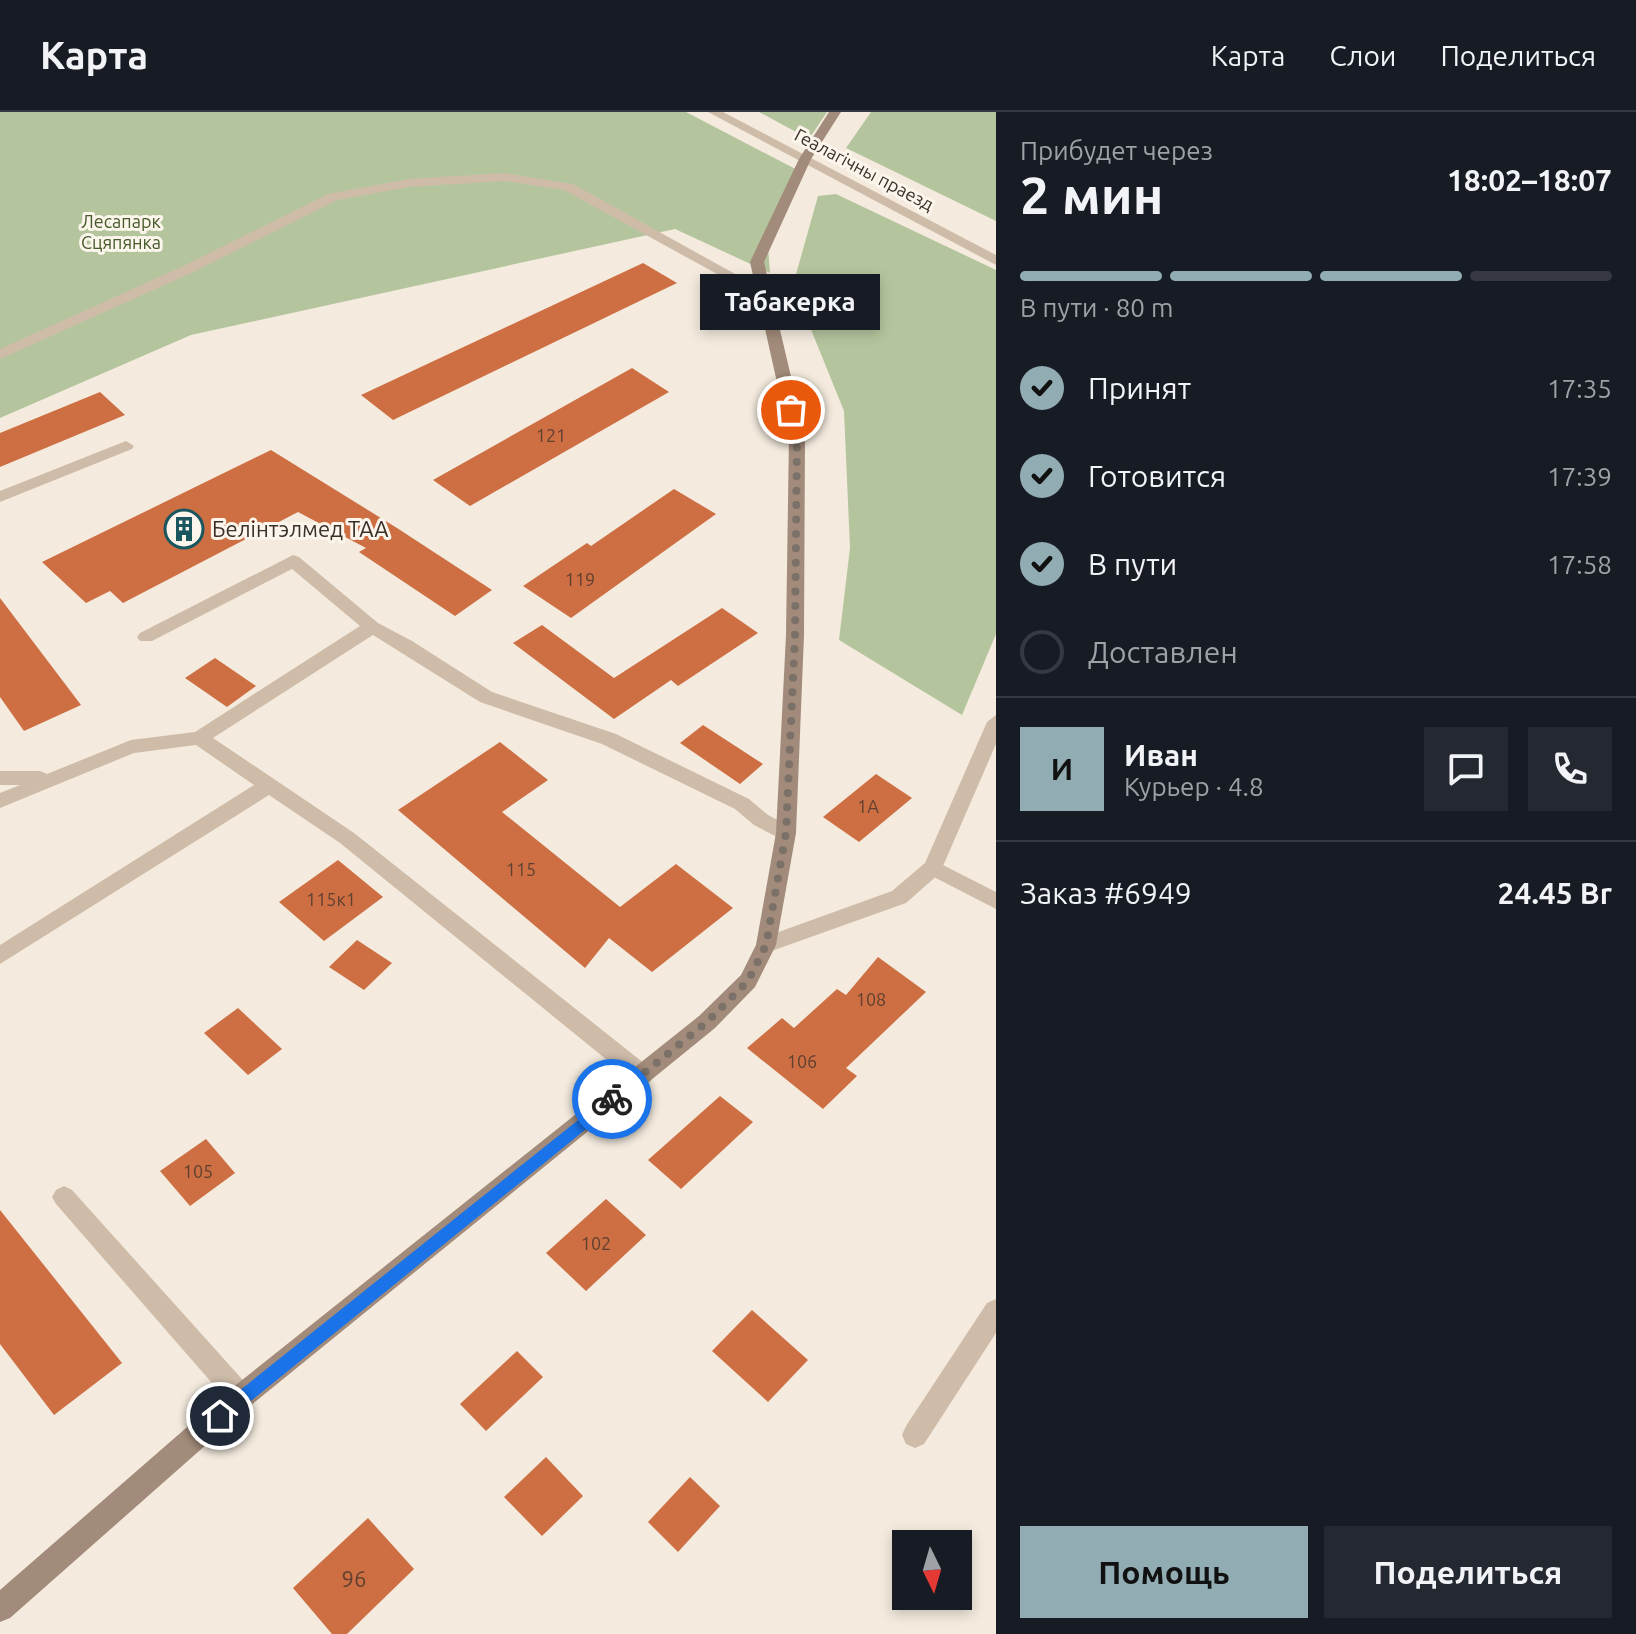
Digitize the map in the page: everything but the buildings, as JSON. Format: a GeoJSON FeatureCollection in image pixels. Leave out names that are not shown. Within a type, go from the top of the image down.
{"type":"FeatureCollection","features":[{"type":"Feature","properties":{"kind":"street","name":"Геалагічны праезд"},"geometry":{"type":"LineString","coordinates":[[714,112],[996,261]]}},
{"type":"Feature","properties":{"kind":"street"},"geometry":{"type":"LineString","coordinates":[[0,1608],[241,1397],[707,1022],[748,981],[766,945],[786,833],[795,635],[797,436],[757,262],[805,159],[835,112]]}},
{"type":"Feature","properties":{"kind":"street"},"geometry":{"type":"LineString","coordinates":[[0,355],[184,271],[333,197],[409,183],[504,177],[568,187],[764,294]]}},
{"type":"Feature","properties":{"kind":"street"},"geometry":{"type":"LineString","coordinates":[[0,497],[126,446]]}},
{"type":"Feature","properties":{"kind":"street"},"geometry":{"type":"LineString","coordinates":[[146,637],[293,561],[372,627],[406,645],[486,697],[609,739],[742,804],[761,820],[786,833]]}},
{"type":"Feature","properties":{"kind":"street"},"geometry":{"type":"LineString","coordinates":[[0,801],[131,747],[199,738],[372,627]]}},
{"type":"Feature","properties":{"kind":"street"},"geometry":{"type":"LineString","coordinates":[[766,945],[899,897],[933,868],[996,722]]}},
{"type":"Feature","properties":{"kind":"street"},"geometry":{"type":"LineString","coordinates":[[199,738],[366,853],[642,1075]]}},
{"type":"Feature","properties":{"kind":"street"},"geometry":{"type":"LineString","coordinates":[[0,778],[52,778]]}},
{"type":"Feature","properties":{"kind":"street"},"geometry":{"type":"LineString","coordinates":[[0,956],[269,785]]}},
{"type":"Feature","properties":{"kind":"street"},"geometry":{"type":"LineString","coordinates":[[933,868],[996,901]]}},
{"type":"Feature","properties":{"kind":"street"},"geometry":{"type":"LineString","coordinates":[[64,1197],[241,1397]]}},
{"type":"Feature","properties":{"kind":"street"},"geometry":{"type":"LineString","coordinates":[[915,1435],[996,1311]]}},
{"type":"Feature","properties":{"kind":"green space","name":"Лесапарк Сцяпянка"},"geometry":{"type":"Polygon","coordinates":[[[0,112],[686,112],[803,173],[768,246],[770,273],[675,229],[191,335],[0,418],[0,112]]]}},
{"type":"Feature","properties":{"kind":"green space"},"geometry":{"type":"Polygon","coordinates":[[[759,112],[827,112],[809,139],[759,112]]]}},
{"type":"Feature","properties":{"kind":"green space"},"geometry":{"type":"Polygon","coordinates":[[[871,112],[996,112],[996,221],[846,148],[871,112]]]}},
{"type":"Feature","properties":{"kind":"green space"},"geometry":{"type":"Polygon","coordinates":[[[836,194],[996,270],[996,634],[962,715],[839,640],[850,548],[844,411],[793,285],[818,196],[836,194]]]}},
{"type":"Feature","properties":{"kind":"way so far"},"geometry":{"type":"LineString","coordinates":[[612,1099],[707,1022],[748,981],[766,945],[787,813],[795,635],[797,436],[791,410]]}},
{"type":"Feature","properties":{"kind":"place","name":"Табакерка"},"geometry":{"type":"Point","coordinates":[791,410]}},
{"type":"Feature","properties":{"kind":"place","name":"Белінтэлмед ТАА"},"geometry":{"type":"Point","coordinates":[184,529]}},
{"type":"Feature","properties":{"kind":"route"},"geometry":{"type":"LineString","coordinates":[[220,1416],[612,1099]]}}]}
